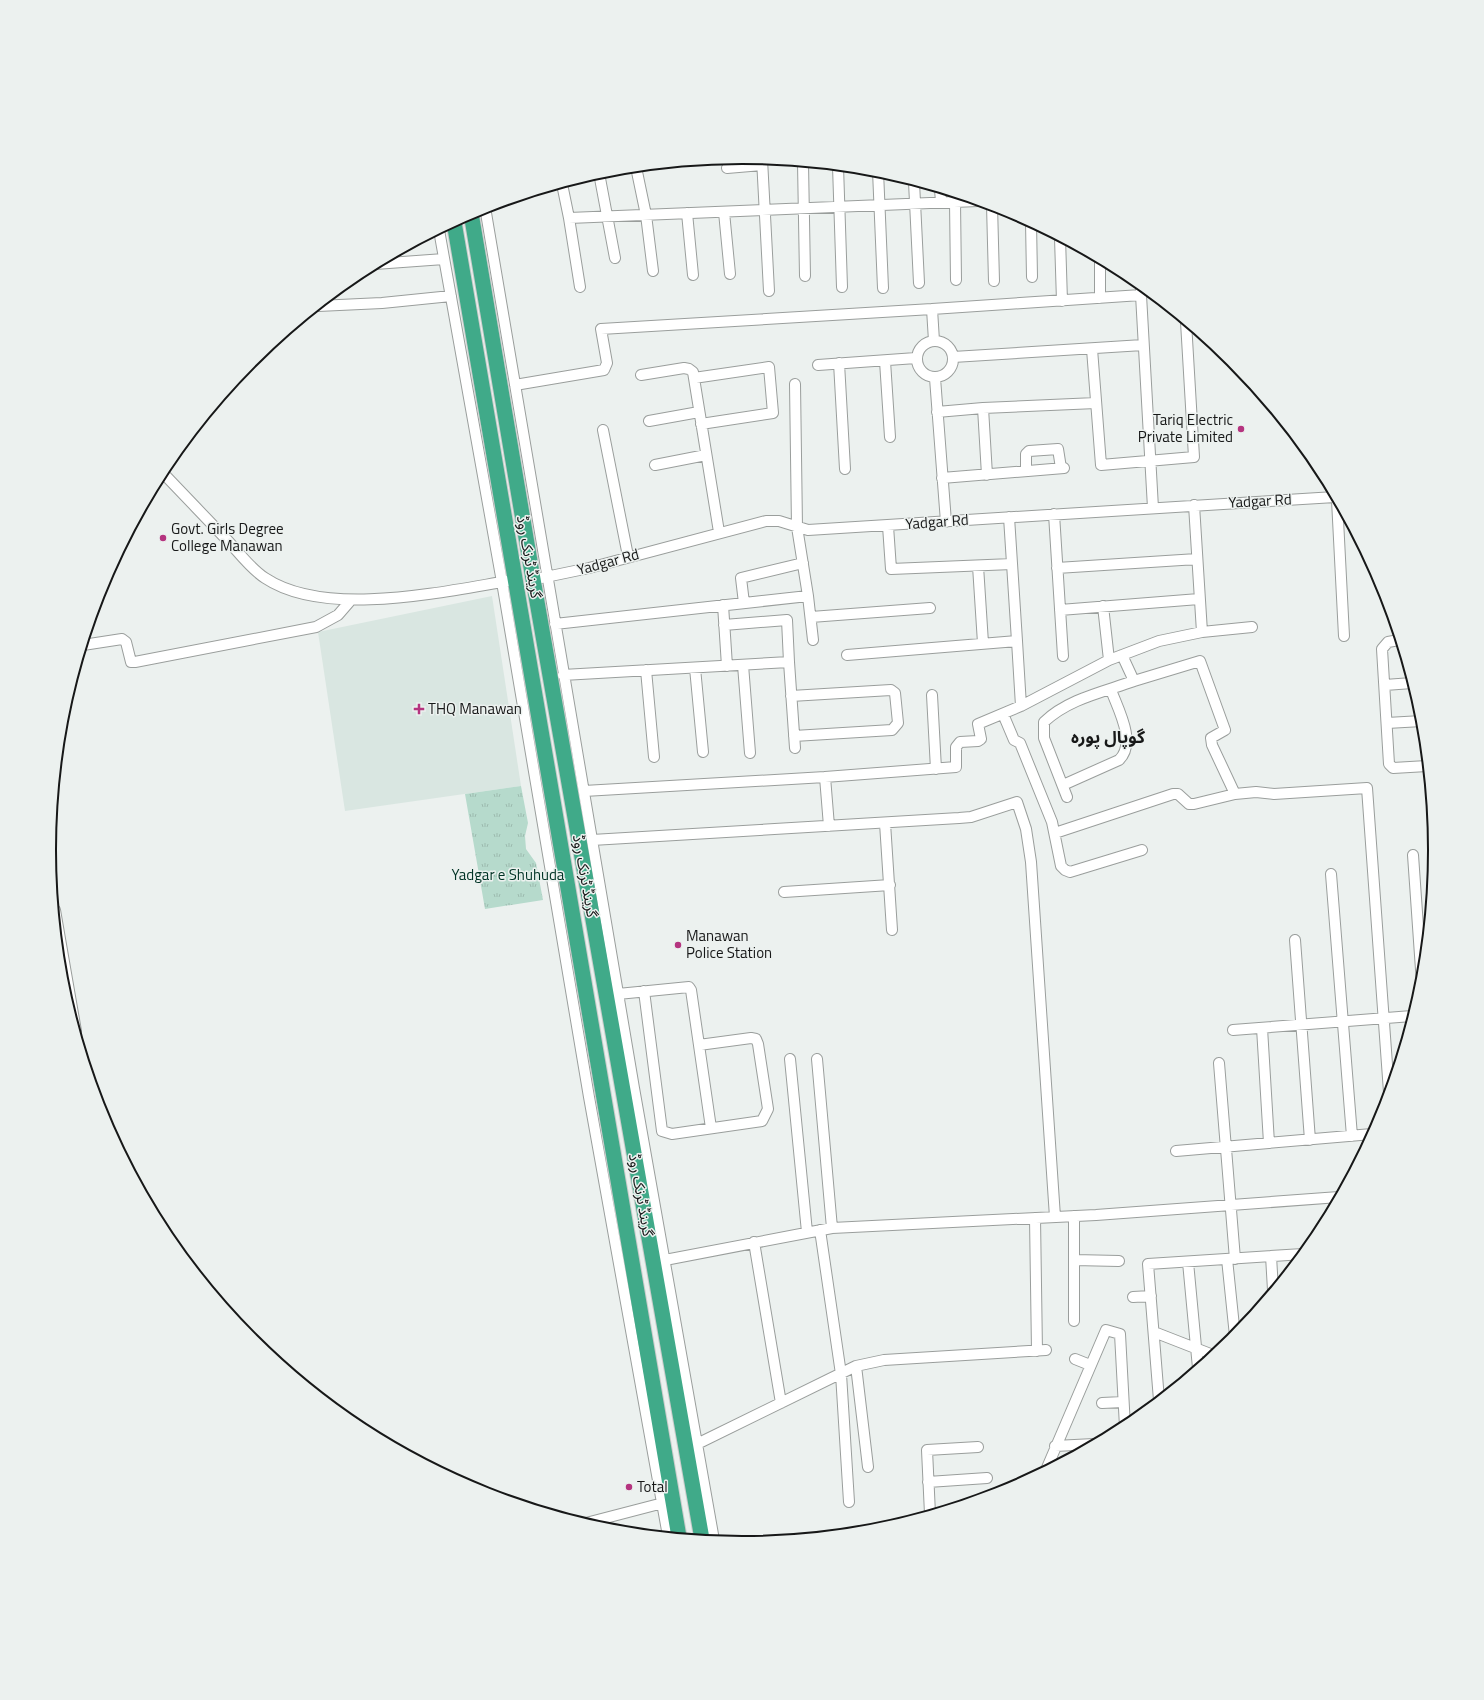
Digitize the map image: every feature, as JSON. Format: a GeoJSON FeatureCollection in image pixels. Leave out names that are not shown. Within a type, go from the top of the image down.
{"type":"FeatureCollection","features":[{"type":"Feature","properties":{"kind":"highway","name":"گرینڈ ٹرنک روڈ"},"geometry":{"type":"LineString","coordinates":[[472,219],[540,578],[701,1535]]}},
{"type":"Feature","properties":{"kind":"highway","name":"گرینڈ ٹرنک روڈ"},"geometry":{"type":"LineString","coordinates":[[455,227],[523,666],[559,840],[575,975],[659,1452],[665,1498],[678,1533]]}},
{"type":"Feature","properties":{"kind":"highway"},"geometry":{"type":"LineString","coordinates":[[559,840],[585,838]]}},
{"type":"Feature","properties":{"kind":"street"},"geometry":{"type":"LineString","coordinates":[[727,168],[749,164]]}},
{"type":"Feature","properties":{"kind":"street"},"geometry":{"type":"LineString","coordinates":[[762,164],[769,291]]}},
{"type":"Feature","properties":{"kind":"street"},"geometry":{"type":"LineString","coordinates":[[803,167],[805,276]]}},
{"type":"Feature","properties":{"kind":"street"},"geometry":{"type":"LineString","coordinates":[[838,171],[842,287]]}},
{"type":"Feature","properties":{"kind":"street"},"geometry":{"type":"LineString","coordinates":[[637,172],[646,215],[653,271]]}},
{"type":"Feature","properties":{"kind":"street"},"geometry":{"type":"LineString","coordinates":[[878,177],[883,288]]}},
{"type":"Feature","properties":{"kind":"street"},"geometry":{"type":"LineString","coordinates":[[600,179],[615,258]]}},
{"type":"Feature","properties":{"kind":"street"},"geometry":{"type":"LineString","coordinates":[[914,186],[919,283]]}},
{"type":"Feature","properties":{"kind":"street"},"geometry":{"type":"LineString","coordinates":[[563,187],[580,286]]}},
{"type":"Feature","properties":{"kind":"street"},"geometry":{"type":"LineString","coordinates":[[940,193],[941,202]]}},
{"type":"Feature","properties":{"kind":"street"},"geometry":{"type":"LineString","coordinates":[[569,218],[967,201]]}},
{"type":"Feature","properties":{"kind":"street"},"geometry":{"type":"LineString","coordinates":[[955,202],[956,280]]}},
{"type":"Feature","properties":{"kind":"street"},"geometry":{"type":"LineString","coordinates":[[992,211],[994,281]]}},
{"type":"Feature","properties":{"kind":"street"},"geometry":{"type":"LineString","coordinates":[[724,212],[730,274]]}},
{"type":"Feature","properties":{"kind":"street"},"geometry":{"type":"LineString","coordinates":[[486,213],[515,385],[540,578],[555,624],[584,791],[585,838],[618,994],[713,1535]]}},
{"type":"Feature","properties":{"kind":"street"},"geometry":{"type":"LineString","coordinates":[[687,213],[693,275]]}},
{"type":"Feature","properties":{"kind":"street"},"geometry":{"type":"LineString","coordinates":[[1031,228],[1032,277]]}},
{"type":"Feature","properties":{"kind":"street"},"geometry":{"type":"LineString","coordinates":[[167,477],[264,577],[289,589],[318,598],[351,600],[394,598],[509,581],[440,235]]}},
{"type":"Feature","properties":{"kind":"street"},"geometry":{"type":"LineString","coordinates":[[1060,243],[1062,301]]}},
{"type":"Feature","properties":{"kind":"street"},"geometry":{"type":"LineString","coordinates":[[388,263],[444,259]]}},
{"type":"Feature","properties":{"kind":"street"},"geometry":{"type":"LineString","coordinates":[[1100,265],[1100,298]]}},
{"type":"Feature","properties":{"kind":"street"},"geometry":{"type":"LineString","coordinates":[[515,385],[604,370],[606,363],[601,329],[1062,301],[1100,298],[1136,289]]}},
{"type":"Feature","properties":{"kind":"street"},"geometry":{"type":"LineString","coordinates":[[1141,293],[1153,508]]}},
{"type":"Feature","properties":{"kind":"street"},"geometry":{"type":"LineString","coordinates":[[324,306],[382,303],[451,296]]}},
{"type":"Feature","properties":{"kind":"street"},"geometry":{"type":"LineString","coordinates":[[932,309],[934,341]]}},
{"type":"Feature","properties":{"kind":"street"},"geometry":{"type":"LineString","coordinates":[[1092,349],[1101,465],[1194,456],[1186,328]]}},
{"type":"Feature","properties":{"kind":"street"},"geometry":{"type":"LineString","coordinates":[[934,341],[945,344],[949,347],[953,358],[953,364],[946,374],[935,378],[929,377],[920,370],[916,358],[920,348],[924,344],[934,341]]}},
{"type":"Feature","properties":{"kind":"street"},"geometry":{"type":"LineString","coordinates":[[953,358],[1143,345]]}},
{"type":"Feature","properties":{"kind":"street"},"geometry":{"type":"LineString","coordinates":[[818,365],[916,358]]}},
{"type":"Feature","properties":{"kind":"street"},"geometry":{"type":"LineString","coordinates":[[885,361],[890,437]]}},
{"type":"Feature","properties":{"kind":"street"},"geometry":{"type":"LineString","coordinates":[[839,363],[845,469]]}},
{"type":"Feature","properties":{"kind":"street"},"geometry":{"type":"LineString","coordinates":[[694,378],[769,367],[773,413],[701,424]]}},
{"type":"Feature","properties":{"kind":"street"},"geometry":{"type":"LineString","coordinates":[[641,375],[684,368],[693,372],[719,532]]}},
{"type":"Feature","properties":{"kind":"street"},"geometry":{"type":"LineString","coordinates":[[935,378],[946,522]]}},
{"type":"Feature","properties":{"kind":"street"},"geometry":{"type":"LineString","coordinates":[[796,384],[797,527],[811,617],[813,640]]}},
{"type":"Feature","properties":{"kind":"street"},"geometry":{"type":"LineString","coordinates":[[937,412],[983,408],[1096,403]]}},
{"type":"Feature","properties":{"kind":"street"},"geometry":{"type":"LineString","coordinates":[[983,408],[987,475]]}},
{"type":"Feature","properties":{"kind":"street"},"geometry":{"type":"LineString","coordinates":[[649,420],[699,412]]}},
{"type":"Feature","properties":{"kind":"street"},"geometry":{"type":"LineString","coordinates":[[603,430],[628,556]]}},
{"type":"Feature","properties":{"kind":"street"},"geometry":{"type":"LineString","coordinates":[[942,478],[987,475],[1062,468],[1058,449],[1029,451],[1026,454],[1026,471]]}},
{"type":"Feature","properties":{"kind":"street"},"geometry":{"type":"LineString","coordinates":[[655,465],[706,455]]}},
{"type":"Feature","properties":{"kind":"street","name":"Yadgar Rd"},"geometry":{"type":"LineString","coordinates":[[540,578],[589,568],[628,556],[766,521],[779,521],[808,530],[1330,497]]}},
{"type":"Feature","properties":{"kind":"street"},"geometry":{"type":"LineString","coordinates":[[1194,505],[1202,632]]}},
{"type":"Feature","properties":{"kind":"street"},"geometry":{"type":"LineString","coordinates":[[1338,510],[1344,636]]}},
{"type":"Feature","properties":{"kind":"street"},"geometry":{"type":"LineString","coordinates":[[1054,514],[1063,656]]}},
{"type":"Feature","properties":{"kind":"street"},"geometry":{"type":"LineString","coordinates":[[1009,517],[1021,706]]}},
{"type":"Feature","properties":{"kind":"street"},"geometry":{"type":"LineString","coordinates":[[888,526],[891,569],[1012,564]]}},
{"type":"Feature","properties":{"kind":"street"},"geometry":{"type":"LineString","coordinates":[[1058,568],[1197,559]]}},
{"type":"Feature","properties":{"kind":"street"},"geometry":{"type":"LineString","coordinates":[[744,603],[741,578],[803,563]]}},
{"type":"Feature","properties":{"kind":"street"},"geometry":{"type":"LineString","coordinates":[[978,566],[982,643]]}},
{"type":"Feature","properties":{"kind":"street"},"geometry":{"type":"LineString","coordinates":[[555,624],[808,596]]}},
{"type":"Feature","properties":{"kind":"street"},"geometry":{"type":"LineString","coordinates":[[1060,610],[1199,599]]}},
{"type":"Feature","properties":{"kind":"street"},"geometry":{"type":"LineString","coordinates":[[87,644],[122,639],[126,642],[129,659],[131,662],[135,662],[316,627],[338,614],[351,600]]}},
{"type":"Feature","properties":{"kind":"street"},"geometry":{"type":"LineString","coordinates":[[723,605],[727,666]]}},
{"type":"Feature","properties":{"kind":"street"},"geometry":{"type":"LineString","coordinates":[[1103,606],[1109,660]]}},
{"type":"Feature","properties":{"kind":"street"},"geometry":{"type":"LineString","coordinates":[[811,617],[930,608]]}},
{"type":"Feature","properties":{"kind":"street"},"geometry":{"type":"LineString","coordinates":[[724,625],[787,620],[794,748]]}},
{"type":"Feature","properties":{"kind":"street"},"geometry":{"type":"LineString","coordinates":[[584,791],[956,768],[956,747],[960,742],[978,741],[981,739],[978,724],[1021,706],[1109,660],[1170,637],[1252,627]]}},
{"type":"Feature","properties":{"kind":"street"},"geometry":{"type":"LineString","coordinates":[[847,655],[1017,641]]}},
{"type":"Feature","properties":{"kind":"street"},"geometry":{"type":"LineString","coordinates":[[1396,641],[1388,642],[1382,650],[1389,760],[1391,767],[1423,766]]}},
{"type":"Feature","properties":{"kind":"street"},"geometry":{"type":"LineString","coordinates":[[1122,655],[1134,681]]}},
{"type":"Feature","properties":{"kind":"street"},"geometry":{"type":"LineString","coordinates":[[1067,797],[1044,738],[1044,722],[1055,711],[1071,702],[1200,661],[1225,730],[1210,738],[1235,794]]}},
{"type":"Feature","properties":{"kind":"street"},"geometry":{"type":"LineString","coordinates":[[563,675],[789,662]]}},
{"type":"Feature","properties":{"kind":"street"},"geometry":{"type":"LineString","coordinates":[[743,665],[750,753]]}},
{"type":"Feature","properties":{"kind":"street"},"geometry":{"type":"LineString","coordinates":[[523,666],[575,975]]}},
{"type":"Feature","properties":{"kind":"street"},"geometry":{"type":"LineString","coordinates":[[695,668],[703,752]]}},
{"type":"Feature","properties":{"kind":"street"},"geometry":{"type":"LineString","coordinates":[[646,670],[654,757]]}},
{"type":"Feature","properties":{"kind":"street"},"geometry":{"type":"LineString","coordinates":[[1385,685],[1408,683]]}},
{"type":"Feature","properties":{"kind":"street"},"geometry":{"type":"LineString","coordinates":[[791,696],[891,690],[895,692],[898,723],[892,730],[794,736]]}},
{"type":"Feature","properties":{"kind":"street"},"geometry":{"type":"LineString","coordinates":[[1063,785],[1119,760],[1124,756],[1126,748],[1124,727],[1111,690]]}},
{"type":"Feature","properties":{"kind":"street"},"geometry":{"type":"LineString","coordinates":[[932,695],[936,769]]}},
{"type":"Feature","properties":{"kind":"street"},"geometry":{"type":"LineString","coordinates":[[1003,714],[1014,740],[1020,743],[1052,822],[1061,866],[1065,870],[1070,872],[1142,850]]}},
{"type":"Feature","properties":{"kind":"street"},"geometry":{"type":"LineString","coordinates":[[1387,723],[1416,721]]}},
{"type":"Feature","properties":{"kind":"street"},"geometry":{"type":"LineString","coordinates":[[825,777],[829,826]]}},
{"type":"Feature","properties":{"kind":"street"},"geometry":{"type":"LineString","coordinates":[[1055,833],[1173,794],[1178,794],[1189,804],[1194,804],[1235,794],[1367,788],[1388,1081]]}},
{"type":"Feature","properties":{"kind":"street"},"geometry":{"type":"LineString","coordinates":[[585,838],[886,823],[971,817],[1017,802],[1026,828],[1032,862],[1055,1217]]}},
{"type":"Feature","properties":{"kind":"street"},"geometry":{"type":"LineString","coordinates":[[886,823],[892,930]]}},
{"type":"Feature","properties":{"kind":"street"},"geometry":{"type":"LineString","coordinates":[[1413,855],[1420,953]]}},
{"type":"Feature","properties":{"kind":"street"},"geometry":{"type":"LineString","coordinates":[[1331,874],[1352,1136]]}},
{"type":"Feature","properties":{"kind":"street"},"geometry":{"type":"LineString","coordinates":[[784,892],[890,885]]}},
{"type":"Feature","properties":{"kind":"street"},"geometry":{"type":"LineString","coordinates":[[1295,940],[1310,1140]]}},
{"type":"Feature","properties":{"kind":"street"},"geometry":{"type":"LineString","coordinates":[[618,994],[689,987],[711,1128]]}},
{"type":"Feature","properties":{"kind":"street"},"geometry":{"type":"LineString","coordinates":[[644,991],[662,1131],[668,1134],[760,1122],[764,1119],[768,1109],[756,1039],[751,1038],[699,1045]]}},
{"type":"Feature","properties":{"kind":"street"},"geometry":{"type":"LineString","coordinates":[[1233,1030],[1408,1016]]}},
{"type":"Feature","properties":{"kind":"street"},"geometry":{"type":"LineString","coordinates":[[1262,1028],[1269,1143]]}},
{"type":"Feature","properties":{"kind":"street"},"geometry":{"type":"LineString","coordinates":[[790,1059],[807,1232]]}},
{"type":"Feature","properties":{"kind":"street"},"geometry":{"type":"LineString","coordinates":[[816,1059],[832,1228]]}},
{"type":"Feature","properties":{"kind":"street"},"geometry":{"type":"LineString","coordinates":[[1219,1063],[1231,1204],[1231,1259],[1235,1327]]}},
{"type":"Feature","properties":{"kind":"street"},"geometry":{"type":"LineString","coordinates":[[1176,1151],[1365,1136]]}},
{"type":"Feature","properties":{"kind":"street"},"geometry":{"type":"LineString","coordinates":[[665,1260],[832,1228],[1074,1216],[1333,1197]]}},
{"type":"Feature","properties":{"kind":"street"},"geometry":{"type":"LineString","coordinates":[[1074,1216],[1074,1321]]}},
{"type":"Feature","properties":{"kind":"street"},"geometry":{"type":"LineString","coordinates":[[697,1444],[856,1366],[884,1360],[1042,1351],[1035,1218]]}},
{"type":"Feature","properties":{"kind":"street"},"geometry":{"type":"LineString","coordinates":[[820,1230],[841,1374],[849,1502]]}},
{"type":"Feature","properties":{"kind":"street"},"geometry":{"type":"LineString","coordinates":[[754,1242],[780,1403]]}},
{"type":"Feature","properties":{"kind":"street"},"geometry":{"type":"LineString","coordinates":[[1159,1395],[1148,1264],[1296,1254]]}},
{"type":"Feature","properties":{"kind":"street"},"geometry":{"type":"LineString","coordinates":[[1271,1256],[1273,1284]]}},
{"type":"Feature","properties":{"kind":"street"},"geometry":{"type":"LineString","coordinates":[[1074,1260],[1119,1261]]}},
{"type":"Feature","properties":{"kind":"street"},"geometry":{"type":"LineString","coordinates":[[1188,1262],[1198,1363]]}},
{"type":"Feature","properties":{"kind":"street"},"geometry":{"type":"LineString","coordinates":[[1133,1297],[1150,1296]]}},
{"type":"Feature","properties":{"kind":"street"},"geometry":{"type":"LineString","coordinates":[[1049,1463],[1106,1330],[1120,1334],[1124,1419]]}},
{"type":"Feature","properties":{"kind":"street"},"geometry":{"type":"LineString","coordinates":[[1154,1332],[1208,1353]]}},
{"type":"Feature","properties":{"kind":"street"},"geometry":{"type":"LineString","coordinates":[[1076,1359],[1090,1365]]}},
{"type":"Feature","properties":{"kind":"street"},"geometry":{"type":"LineString","coordinates":[[856,1366],[868,1467]]}},
{"type":"Feature","properties":{"kind":"street"},"geometry":{"type":"LineString","coordinates":[[1102,1402],[1123,1402]]}},
{"type":"Feature","properties":{"kind":"street"},"geometry":{"type":"LineString","coordinates":[[1055,1446],[1081,1446]]}},
{"type":"Feature","properties":{"kind":"street"},"geometry":{"type":"LineString","coordinates":[[930,1510],[927,1450],[978,1447]]}},
{"type":"Feature","properties":{"kind":"street"},"geometry":{"type":"LineString","coordinates":[[928,1482],[988,1478]]}},
{"type":"Feature","properties":{"kind":"street"},"geometry":{"type":"LineString","coordinates":[[595,1520],[665,1498],[668,1532]]}},
{"type":"Feature","properties":{"kind":"shaded area","name":"THQ Manawan"},"geometry":{"type":"Polygon","coordinates":[[[492,596],[521,786],[345,811],[318,632],[492,596]]]}},
{"type":"Feature","properties":{"kind":"green space","name":"Yadgar e Shuhuda"},"geometry":{"type":"Polygon","coordinates":[[[521,786],[528,823],[525,836],[526,849],[536,863],[543,900],[485,909],[465,794],[521,786]]]}},
{"type":"Feature","properties":{"kind":"place","name":"Tariq Electric Private Limited"},"geometry":{"type":"Point","coordinates":[1241,429]}},
{"type":"Feature","properties":{"kind":"place","name":"Govt. Girls Degree College Manawan"},"geometry":{"type":"Point","coordinates":[163,538]}},
{"type":"Feature","properties":{"kind":"place","name":"THQ Manawan"},"geometry":{"type":"Point","coordinates":[419,709]}},
{"type":"Feature","properties":{"kind":"place","name":"Manawan Police Station"},"geometry":{"type":"Point","coordinates":[678,945]}},
{"type":"Feature","properties":{"kind":"place","name":"Total"},"geometry":{"type":"Point","coordinates":[629,1487]}},
{"type":"Feature","properties":{"kind":"district","name":"گوپال پورہ"},"geometry":{"type":"Point","coordinates":[1108,737]}}]}
